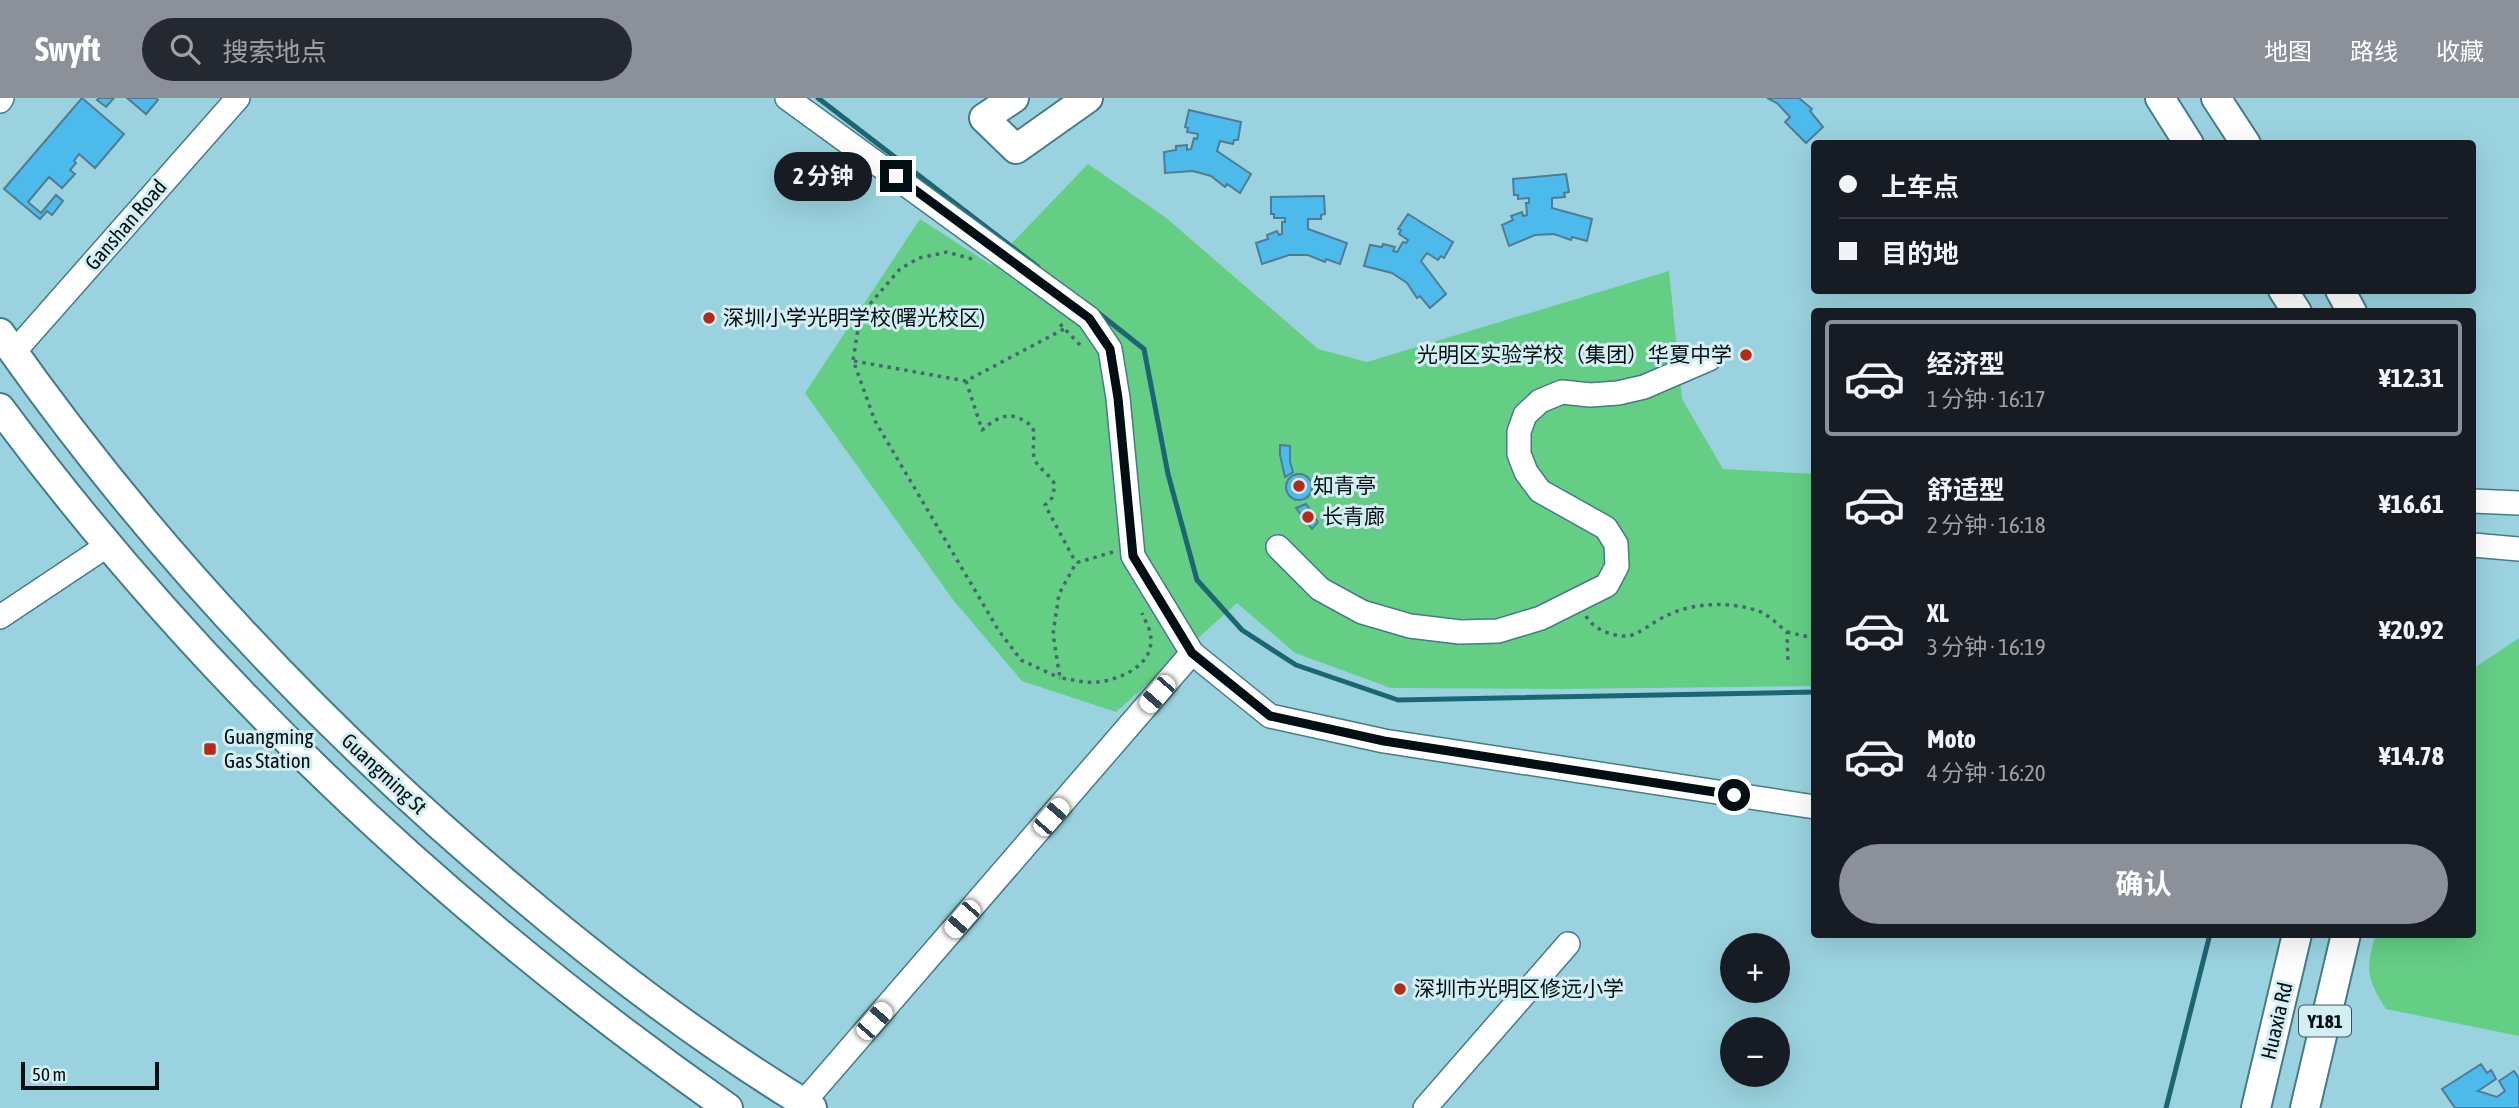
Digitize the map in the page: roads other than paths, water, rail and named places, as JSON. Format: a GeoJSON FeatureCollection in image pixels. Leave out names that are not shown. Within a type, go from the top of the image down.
{"type":"FeatureCollection","features":[{"type":"Feature","properties":{"kind":"main road"},"geometry":{"type":"LineString","coordinates":[[1014,98],[984,118],[1016,149],[1088,98]]}},
{"type":"Feature","properties":{"kind":"main road"},"geometry":{"type":"LineString","coordinates":[[2160,98],[2186,140]]}},
{"type":"Feature","properties":{"kind":"main road"},"geometry":{"type":"LineString","coordinates":[[2217,98],[2243,140]]}},
{"type":"Feature","properties":{"kind":"main road","name":"Guangming St"},"geometry":{"type":"LineString","coordinates":[[7,343],[117,488],[174,555],[293,685],[381,771],[485,866],[592,953],[692,1029],[807,1105]]}},
{"type":"Feature","properties":{"kind":"main road","name":"Guangming St"},"geometry":{"type":"LineString","coordinates":[[0,408],[108,545],[200,651],[261,716],[389,840],[526,958],[728,1108]]}},
{"type":"Feature","properties":{"kind":"main road","name":"Huaxia Rd"},"geometry":{"type":"LineString","coordinates":[[2256,1108],[2296,938]]}},
{"type":"Feature","properties":{"kind":"main road","name":"Y181"},"geometry":{"type":"LineString","coordinates":[[2305,1108],[2345,938]]}},
{"type":"Feature","properties":{"kind":"street","name":"Ganshan Road"},"geometry":{"type":"LineString","coordinates":[[7,343],[238,98]]}},
{"type":"Feature","properties":{"kind":"street"},"geometry":{"type":"LineString","coordinates":[[787,98],[1089,318],[1110,349],[1118,398],[1133,556],[1192,653],[1270,716],[1384,741],[1811,806]]}},
{"type":"Feature","properties":{"kind":"street"},"geometry":{"type":"LineString","coordinates":[[1278,547],[1320,589],[1362,612],[1410,626],[1460,632],[1499,631],[1541,618],[1607,585],[1617,566],[1616,544],[1606,528],[1540,491],[1526,472],[1519,454],[1519,432],[1525,415],[1540,401],[1562,392],[1590,395],[1631,390],[1709,359]]}},
{"type":"Feature","properties":{"kind":"street"},"geometry":{"type":"LineString","coordinates":[[2476,501],[2519,503]]}},
{"type":"Feature","properties":{"kind":"street"},"geometry":{"type":"LineString","coordinates":[[0,617],[108,545]]}},
{"type":"Feature","properties":{"kind":"street"},"geometry":{"type":"LineString","coordinates":[[2476,545],[2519,549]]}},
{"type":"Feature","properties":{"kind":"street"},"geometry":{"type":"LineString","coordinates":[[807,1105],[1192,653]]}},
{"type":"Feature","properties":{"kind":"street"},"geometry":{"type":"LineString","coordinates":[[1425,1108],[1567,944]]}},
{"type":"Feature","properties":{"kind":"waterway"},"geometry":{"type":"LineString","coordinates":[[818,98],[1038,267]]}},
{"type":"Feature","properties":{"kind":"waterway"},"geometry":{"type":"LineString","coordinates":[[1096,311],[1144,349],[1168,474],[1197,580],[1242,630],[1296,665],[1398,700],[1811,692]]}},
{"type":"Feature","properties":{"kind":"waterway"},"geometry":{"type":"LineString","coordinates":[[2166,1108],[2209,938]]}},
{"type":"Feature","properties":{"kind":"place","name":"深圳小学光明学校(曙光校区)"},"geometry":{"type":"Point","coordinates":[709,318]}},
{"type":"Feature","properties":{"kind":"place","name":"光明区实验学校（集团）华夏中学"},"geometry":{"type":"Point","coordinates":[1746,355]}},
{"type":"Feature","properties":{"kind":"place","name":"知青亭"},"geometry":{"type":"Point","coordinates":[1299,486]}},
{"type":"Feature","properties":{"kind":"place","name":"长青廊"},"geometry":{"type":"Point","coordinates":[1308,517]}},
{"type":"Feature","properties":{"kind":"place","name":"Guangming Gas Station"},"geometry":{"type":"Point","coordinates":[210,749]}},
{"type":"Feature","properties":{"kind":"place","name":"深圳市光明区修远小学"},"geometry":{"type":"Point","coordinates":[1400,989]}}]}
